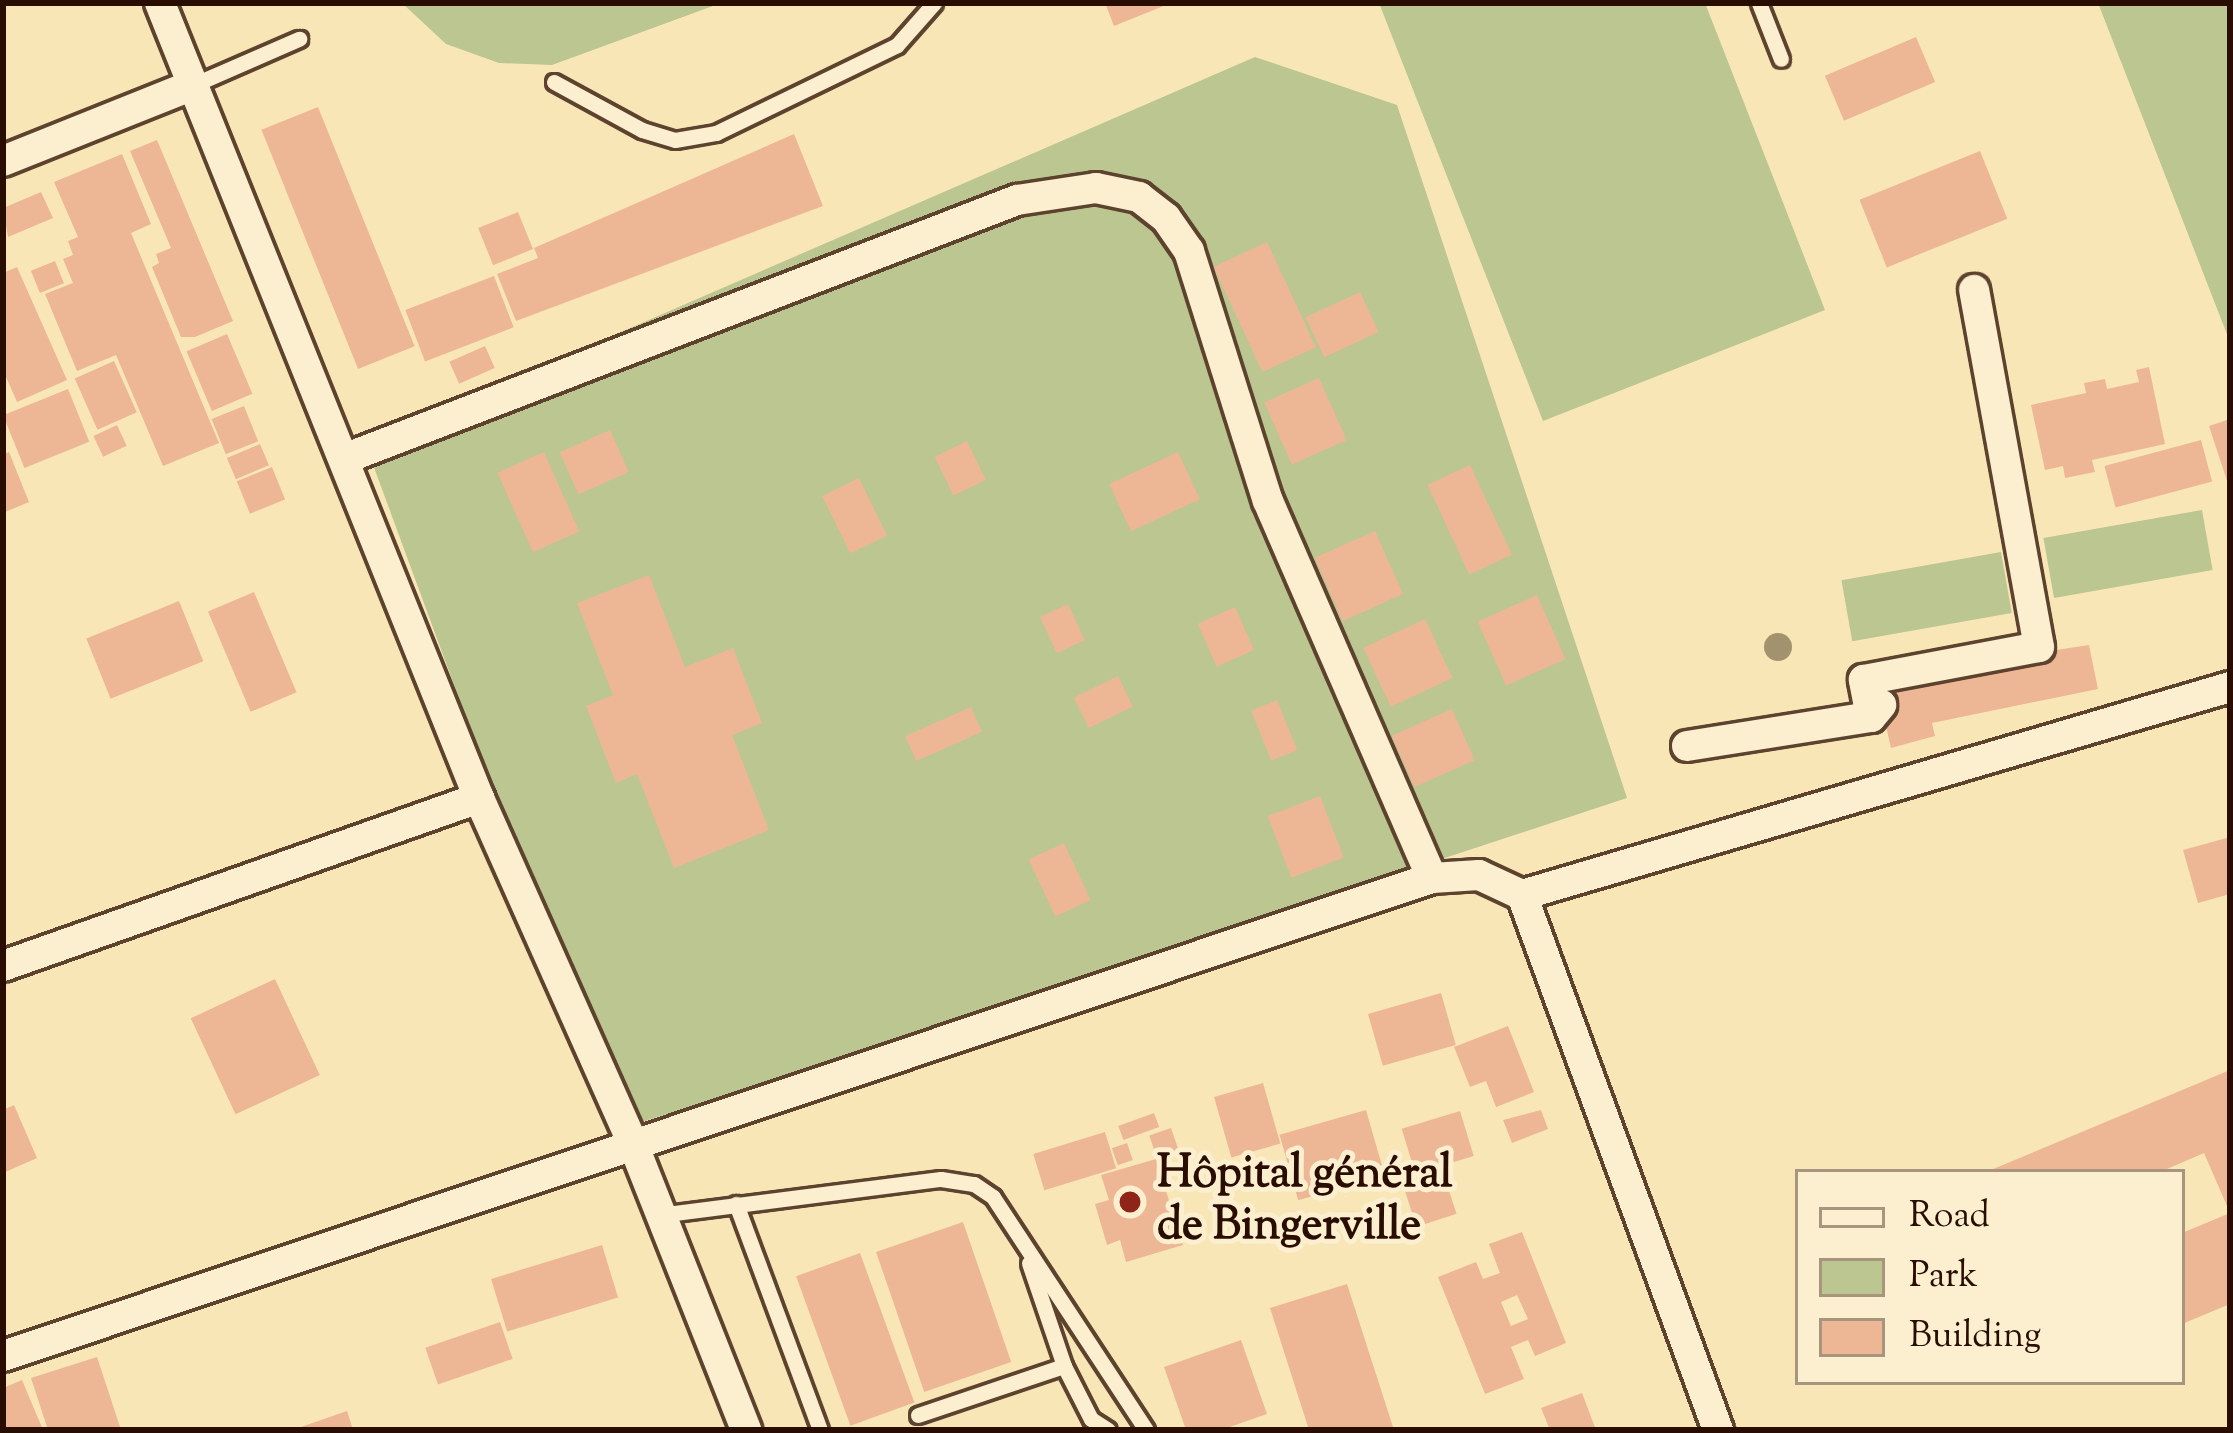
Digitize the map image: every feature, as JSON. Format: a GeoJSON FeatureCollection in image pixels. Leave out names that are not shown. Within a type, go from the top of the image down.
{"type":"FeatureCollection","features":[{"type":"Feature","properties":{"kind":"street"},"geometry":{"type":"LineString","coordinates":[[160,3],[478,798],[633,1144],[746,1430]]}},
{"type":"Feature","properties":{"kind":"street"},"geometry":{"type":"LineString","coordinates":[[3,161],[193,85]]}},
{"type":"Feature","properties":{"kind":"street"},"geometry":{"type":"LineString","coordinates":[[344,459],[1017,200],[1096,188],[1139,197],[1166,218],[1189,250],[1268,501],[1432,878]]}},
{"type":"Feature","properties":{"kind":"street"},"geometry":{"type":"LineString","coordinates":[[1687,746],[1876,711],[1864,680],[2039,647],[1974,290]]}},
{"type":"Feature","properties":{"kind":"street"},"geometry":{"type":"LineString","coordinates":[[3,1356],[1432,878],[1478,875],[1522,896],[2230,687]]}},
{"type":"Feature","properties":{"kind":"street"},"geometry":{"type":"LineString","coordinates":[[3,966],[478,798]]}},
{"type":"Feature","properties":{"kind":"street"},"geometry":{"type":"LineString","coordinates":[[1522,896],[1718,1430]]}},
{"type":"Feature","properties":{"kind":"lane"},"geometry":{"type":"LineString","coordinates":[[554,82],[642,130],[675,140],[716,133],[897,45],[934,3]]}},
{"type":"Feature","properties":{"kind":"lane"},"geometry":{"type":"LineString","coordinates":[[1759,3],[1781,59]]}},
{"type":"Feature","properties":{"kind":"lane"},"geometry":{"type":"LineString","coordinates":[[193,85],[299,39]]}},
{"type":"Feature","properties":{"kind":"lane"},"geometry":{"type":"LineString","coordinates":[[659,1215],[960,1180],[993,1197],[1146,1430]]}},
{"type":"Feature","properties":{"kind":"lane"},"geometry":{"type":"LineString","coordinates":[[736,1204],[820,1430]]}},
{"type":"Feature","properties":{"kind":"lane"},"geometry":{"type":"LineString","coordinates":[[1021,1238],[1064,1366],[1091,1419],[1108,1430]]}},
{"type":"Feature","properties":{"kind":"lane"},"geometry":{"type":"LineString","coordinates":[[918,1415],[1064,1366]]}},
{"type":"Feature","properties":{"kind":"green space"},"geometry":{"type":"Polygon","coordinates":[[[402,3],[721,3],[552,65],[499,63],[446,44],[402,3]]]}},
{"type":"Feature","properties":{"kind":"green space"},"geometry":{"type":"Polygon","coordinates":[[[1379,3],[1705,3],[1825,310],[1543,421],[1379,3]]]}},
{"type":"Feature","properties":{"kind":"green space"},"geometry":{"type":"Polygon","coordinates":[[[2098,3],[2230,3],[2230,342],[2125,72],[2098,3]]]}},
{"type":"Feature","properties":{"kind":"green space"},"geometry":{"type":"Polygon","coordinates":[[[1255,57],[1397,105],[1627,798],[618,1130],[365,443],[1255,57]]]}},
{"type":"Feature","properties":{"kind":"green space"},"geometry":{"type":"Polygon","coordinates":[[[2202,510],[2213,570],[2054,598],[2043,538],[2202,510]]]}},
{"type":"Feature","properties":{"kind":"green space"},"geometry":{"type":"Polygon","coordinates":[[[2001,552],[2012,613],[1852,641],[1841,580],[2001,552]]]}},
{"type":"Feature","properties":{"kind":"building"},"geometry":{"type":"Polygon","coordinates":[[[1105,3],[1171,3],[1114,26],[1105,3]]]}},
{"type":"Feature","properties":{"kind":"building"},"geometry":{"type":"Polygon","coordinates":[[[1916,37],[1935,82],[1844,121],[1825,76],[1916,37]]]}},
{"type":"Feature","properties":{"kind":"building"},"geometry":{"type":"Polygon","coordinates":[[[318,107],[415,346],[358,369],[261,130],[318,107]]]}},
{"type":"Feature","properties":{"kind":"building"},"geometry":{"type":"Polygon","coordinates":[[[794,134],[823,206],[516,321],[497,274],[538,258],[534,248],[794,134]]]}},
{"type":"Feature","properties":{"kind":"building"},"geometry":{"type":"Polygon","coordinates":[[[157,140],[233,321],[195,337],[181,337],[152,267],[159,263],[156,254],[171,248],[130,151],[157,140]]]}},
{"type":"Feature","properties":{"kind":"building"},"geometry":{"type":"Polygon","coordinates":[[[1980,151],[2007,219],[1887,267],[1859,200],[1980,151]]]}},
{"type":"Feature","properties":{"kind":"building"},"geometry":{"type":"Polygon","coordinates":[[[122,154],[151,224],[131,233],[219,443],[163,466],[116,355],[77,371],[45,294],[73,283],[63,259],[73,255],[68,241],[78,237],[54,182],[122,154]]]}},
{"type":"Feature","properties":{"kind":"building"},"geometry":{"type":"Polygon","coordinates":[[[41,192],[53,218],[8,237],[3,208],[41,192]]]}},
{"type":"Feature","properties":{"kind":"building"},"geometry":{"type":"Polygon","coordinates":[[[518,212],[533,249],[493,265],[478,228],[518,212]]]}},
{"type":"Feature","properties":{"kind":"building"},"geometry":{"type":"Polygon","coordinates":[[[1267,242],[1316,347],[1263,372],[1214,267],[1267,242]]]}},
{"type":"Feature","properties":{"kind":"building"},"geometry":{"type":"Polygon","coordinates":[[[55,261],[64,283],[40,293],[31,271],[55,261]]]}},
{"type":"Feature","properties":{"kind":"building"},"geometry":{"type":"Polygon","coordinates":[[[17,267],[67,380],[17,402],[3,370],[3,273],[17,267]]]}},
{"type":"Feature","properties":{"kind":"building"},"geometry":{"type":"Polygon","coordinates":[[[494,276],[514,327],[425,361],[405,310],[494,276]]]}},
{"type":"Feature","properties":{"kind":"building"},"geometry":{"type":"Polygon","coordinates":[[[1360,292],[1379,332],[1324,357],[1306,317],[1360,292]]]}},
{"type":"Feature","properties":{"kind":"building"},"geometry":{"type":"Polygon","coordinates":[[[227,334],[252,394],[212,411],[186,351],[227,334]]]}},
{"type":"Feature","properties":{"kind":"building"},"geometry":{"type":"Polygon","coordinates":[[[485,346],[495,368],[459,384],[449,362],[485,346]]]}},
{"type":"Feature","properties":{"kind":"building"},"geometry":{"type":"Polygon","coordinates":[[[114,361],[137,412],[97,430],[75,378],[114,361]]]}},
{"type":"Feature","properties":{"kind":"building"},"geometry":{"type":"Polygon","coordinates":[[[2149,367],[2165,444],[2092,460],[2095,472],[2065,478],[2063,466],[2045,470],[2031,405],[2086,393],[2084,383],[2105,379],[2107,389],[2139,382],[2136,370],[2149,367]]]}},
{"type":"Feature","properties":{"kind":"building"},"geometry":{"type":"Polygon","coordinates":[[[1319,378],[1347,440],[1292,465],[1264,402],[1319,378]]]}},
{"type":"Feature","properties":{"kind":"building"},"geometry":{"type":"Polygon","coordinates":[[[68,389],[89,442],[24,468],[3,415],[68,389]]]}},
{"type":"Feature","properties":{"kind":"building"},"geometry":{"type":"Polygon","coordinates":[[[244,406],[258,441],[226,454],[212,419],[244,406]]]}},
{"type":"Feature","properties":{"kind":"building"},"geometry":{"type":"Polygon","coordinates":[[[2230,419],[2230,487],[2229,487],[2209,426],[2230,419]]]}},
{"type":"Feature","properties":{"kind":"building"},"geometry":{"type":"Polygon","coordinates":[[[117,425],[127,446],[103,457],[93,436],[117,425]]]}},
{"type":"Feature","properties":{"kind":"building"},"geometry":{"type":"Polygon","coordinates":[[[610,430],[629,472],[578,494],[560,452],[610,430]]]}},
{"type":"Feature","properties":{"kind":"building"},"geometry":{"type":"Polygon","coordinates":[[[2201,440],[2212,482],[2116,507],[2104,466],[2201,440]]]}},
{"type":"Feature","properties":{"kind":"building"},"geometry":{"type":"Polygon","coordinates":[[[967,441],[986,480],[953,495],[935,457],[967,441]]]}},
{"type":"Feature","properties":{"kind":"building"},"geometry":{"type":"Polygon","coordinates":[[[260,444],[269,465],[236,479],[227,458],[260,444]]]}},
{"type":"Feature","properties":{"kind":"building"},"geometry":{"type":"Polygon","coordinates":[[[9,452],[29,502],[3,513],[3,455],[9,452]]]}},
{"type":"Feature","properties":{"kind":"building"},"geometry":{"type":"Polygon","coordinates":[[[544,452],[579,531],[533,552],[497,473],[544,452]]]}},
{"type":"Feature","properties":{"kind":"building"},"geometry":{"type":"Polygon","coordinates":[[[1178,452],[1200,499],[1131,531],[1109,484],[1178,452]]]}},
{"type":"Feature","properties":{"kind":"building"},"geometry":{"type":"Polygon","coordinates":[[[1470,465],[1512,555],[1469,575],[1427,485],[1470,465]]]}},
{"type":"Feature","properties":{"kind":"building"},"geometry":{"type":"Polygon","coordinates":[[[272,467],[285,499],[250,514],[237,481],[272,467]]]}},
{"type":"Feature","properties":{"kind":"building"},"geometry":{"type":"Polygon","coordinates":[[[859,478],[887,536],[850,553],[822,496],[859,478]]]}},
{"type":"Feature","properties":{"kind":"building"},"geometry":{"type":"Polygon","coordinates":[[[1375,531],[1403,594],[1343,621],[1315,558],[1375,531]]]}},
{"type":"Feature","properties":{"kind":"building"},"geometry":{"type":"Polygon","coordinates":[[[649,575],[685,667],[733,648],[762,723],[732,735],[769,830],[674,868],[637,774],[616,783],[586,706],[613,695],[577,603],[649,575]]]}},
{"type":"Feature","properties":{"kind":"building"},"geometry":{"type":"Polygon","coordinates":[[[254,592],[297,692],[251,712],[208,612],[254,592]]]}},
{"type":"Feature","properties":{"kind":"building"},"geometry":{"type":"Polygon","coordinates":[[[1537,595],[1565,659],[1506,685],[1478,621],[1537,595]]]}},
{"type":"Feature","properties":{"kind":"building"},"geometry":{"type":"Polygon","coordinates":[[[179,601],[203,661],[111,699],[86,638],[179,601]]]}},
{"type":"Feature","properties":{"kind":"building"},"geometry":{"type":"Polygon","coordinates":[[[1068,604],[1085,640],[1057,653],[1040,617],[1068,604]]]}},
{"type":"Feature","properties":{"kind":"building"},"geometry":{"type":"Polygon","coordinates":[[[1235,607],[1254,650],[1217,667],[1198,624],[1235,607]]]}},
{"type":"Feature","properties":{"kind":"building"},"geometry":{"type":"Polygon","coordinates":[[[1425,619],[1452,678],[1391,707],[1363,648],[1425,619]]]}},
{"type":"Feature","properties":{"kind":"building"},"geometry":{"type":"Polygon","coordinates":[[[2089,645],[2098,689],[1932,723],[1935,736],[1891,748],[1875,678],[2089,645]]]}},
{"type":"Feature","properties":{"kind":"building"},"geometry":{"type":"Polygon","coordinates":[[[1118,676],[1133,707],[1089,728],[1074,697],[1118,676]]]}},
{"type":"Feature","properties":{"kind":"building"},"geometry":{"type":"Polygon","coordinates":[[[1277,700],[1297,750],[1271,761],[1251,710],[1277,700]]]}},
{"type":"Feature","properties":{"kind":"building"},"geometry":{"type":"Polygon","coordinates":[[[971,707],[982,732],[916,761],[905,736],[971,707]]]}},
{"type":"Feature","properties":{"kind":"building"},"geometry":{"type":"Polygon","coordinates":[[[1452,709],[1475,760],[1414,787],[1392,736],[1452,709]]]}},
{"type":"Feature","properties":{"kind":"building"},"geometry":{"type":"Polygon","coordinates":[[[1320,796],[1344,858],[1291,878],[1268,816],[1320,796]]]}},
{"type":"Feature","properties":{"kind":"building"},"geometry":{"type":"Polygon","coordinates":[[[2230,837],[2230,894],[2198,903],[2183,850],[2230,837]]]}},
{"type":"Feature","properties":{"kind":"building"},"geometry":{"type":"Polygon","coordinates":[[[1064,843],[1091,900],[1055,917],[1029,859],[1064,843]]]}},
{"type":"Feature","properties":{"kind":"building"},"geometry":{"type":"Polygon","coordinates":[[[275,979],[320,1075],[236,1114],[191,1018],[275,979]]]}},
{"type":"Feature","properties":{"kind":"building"},"geometry":{"type":"Polygon","coordinates":[[[1441,993],[1456,1045],[1383,1066],[1368,1014],[1441,993]]]}},
{"type":"Feature","properties":{"kind":"building"},"geometry":{"type":"Polygon","coordinates":[[[1508,1026],[1534,1092],[1496,1107],[1486,1081],[1470,1087],[1454,1047],[1508,1026]]]}},
{"type":"Feature","properties":{"kind":"building"},"geometry":{"type":"Polygon","coordinates":[[[2230,1070],[2230,1213],[2204,1153],[2167,1169],[1993,1169],[2230,1070]]]}},
{"type":"Feature","properties":{"kind":"building"},"geometry":{"type":"Polygon","coordinates":[[[1263,1083],[1280,1144],[1231,1158],[1214,1097],[1263,1083]]]}},
{"type":"Feature","properties":{"kind":"building"},"geometry":{"type":"Polygon","coordinates":[[[14,1105],[37,1158],[3,1173],[3,1110],[14,1105]]]}},
{"type":"Feature","properties":{"kind":"building"},"geometry":{"type":"Polygon","coordinates":[[[1366,1110],[1385,1175],[1298,1200],[1279,1135],[1366,1110]]]}},
{"type":"Feature","properties":{"kind":"building"},"geometry":{"type":"Polygon","coordinates":[[[1541,1110],[1548,1129],[1512,1143],[1503,1120],[1541,1110]]]}},
{"type":"Feature","properties":{"kind":"building"},"geometry":{"type":"Polygon","coordinates":[[[1460,1111],[1474,1156],[1415,1174],[1402,1129],[1460,1111]]]}},
{"type":"Feature","properties":{"kind":"building"},"geometry":{"type":"Polygon","coordinates":[[[1154,1113],[1159,1127],[1123,1140],[1118,1126],[1154,1113]]]}},
{"type":"Feature","properties":{"kind":"building"},"geometry":{"type":"Polygon","coordinates":[[[1171,1128],[1179,1151],[1157,1158],[1149,1135],[1171,1128]]]}},
{"type":"Feature","properties":{"kind":"building"},"geometry":{"type":"Polygon","coordinates":[[[1105,1132],[1116,1168],[1044,1190],[1033,1154],[1105,1132]]]}},
{"type":"Feature","properties":{"kind":"building"},"geometry":{"type":"Polygon","coordinates":[[[1127,1143],[1133,1160],[1118,1165],[1112,1148],[1127,1143]]]}},
{"type":"Feature","properties":{"kind":"building"},"geometry":{"type":"Polygon","coordinates":[[[1156,1159],[1183,1245],[1126,1262],[1120,1240],[1107,1245],[1095,1204],[1109,1200],[1101,1175],[1156,1159]]]}},
{"type":"Feature","properties":{"kind":"building"},"geometry":{"type":"Polygon","coordinates":[[[1442,1169],[1457,1214],[1417,1227],[1402,1182],[1442,1169]]]}},
{"type":"Feature","properties":{"kind":"building"},"geometry":{"type":"Polygon","coordinates":[[[2230,1213],[2230,1304],[2185,1323],[2185,1232],[2230,1213]]]}},
{"type":"Feature","properties":{"kind":"building"},"geometry":{"type":"Polygon","coordinates":[[[963,1222],[1011,1362],[924,1392],[876,1252],[963,1222]]]}},
{"type":"Feature","properties":{"kind":"building"},"geometry":{"type":"Polygon","coordinates":[[[1522,1232],[1566,1343],[1535,1356],[1528,1340],[1511,1347],[1524,1379],[1485,1394],[1438,1277],[1476,1262],[1483,1279],[1500,1273],[1489,1244],[1522,1232]],[[1517,1295],[1501,1302],[1511,1326],[1528,1319],[1517,1295]]]}},
{"type":"Feature","properties":{"kind":"building"},"geometry":{"type":"Polygon","coordinates":[[[602,1245],[618,1298],[507,1332],[491,1279],[602,1245]]]}},
{"type":"Feature","properties":{"kind":"building"},"geometry":{"type":"Polygon","coordinates":[[[860,1253],[914,1402],[850,1426],[796,1276],[860,1253]]]}},
{"type":"Feature","properties":{"kind":"building"},"geometry":{"type":"Polygon","coordinates":[[[1347,1284],[1394,1430],[1309,1430],[1270,1308],[1347,1284]]]}},
{"type":"Feature","properties":{"kind":"building"},"geometry":{"type":"Polygon","coordinates":[[[500,1322],[513,1359],[438,1385],[425,1348],[500,1322]]]}},
{"type":"Feature","properties":{"kind":"building"},"geometry":{"type":"Polygon","coordinates":[[[1241,1340],[1267,1414],[1221,1430],[1186,1430],[1164,1367],[1241,1340]]]}},
{"type":"Feature","properties":{"kind":"building"},"geometry":{"type":"Polygon","coordinates":[[[97,1357],[121,1430],[48,1430],[31,1378],[97,1357]]]}},
{"type":"Feature","properties":{"kind":"building"},"geometry":{"type":"Polygon","coordinates":[[[22,1380],[43,1430],[3,1430],[3,1388],[22,1380]]]}},
{"type":"Feature","properties":{"kind":"building"},"geometry":{"type":"Polygon","coordinates":[[[1582,1393],[1596,1430],[1550,1430],[1541,1408],[1582,1393]]]}},
{"type":"Feature","properties":{"kind":"building"},"geometry":{"type":"Polygon","coordinates":[[[347,1411],[353,1430],[295,1430],[295,1429],[347,1411]]]}},
{"type":"Feature","properties":{"kind":"place","name":"Hôpital général de Bingerville"},"geometry":{"type":"Point","coordinates":[1130,1202]}}]}
